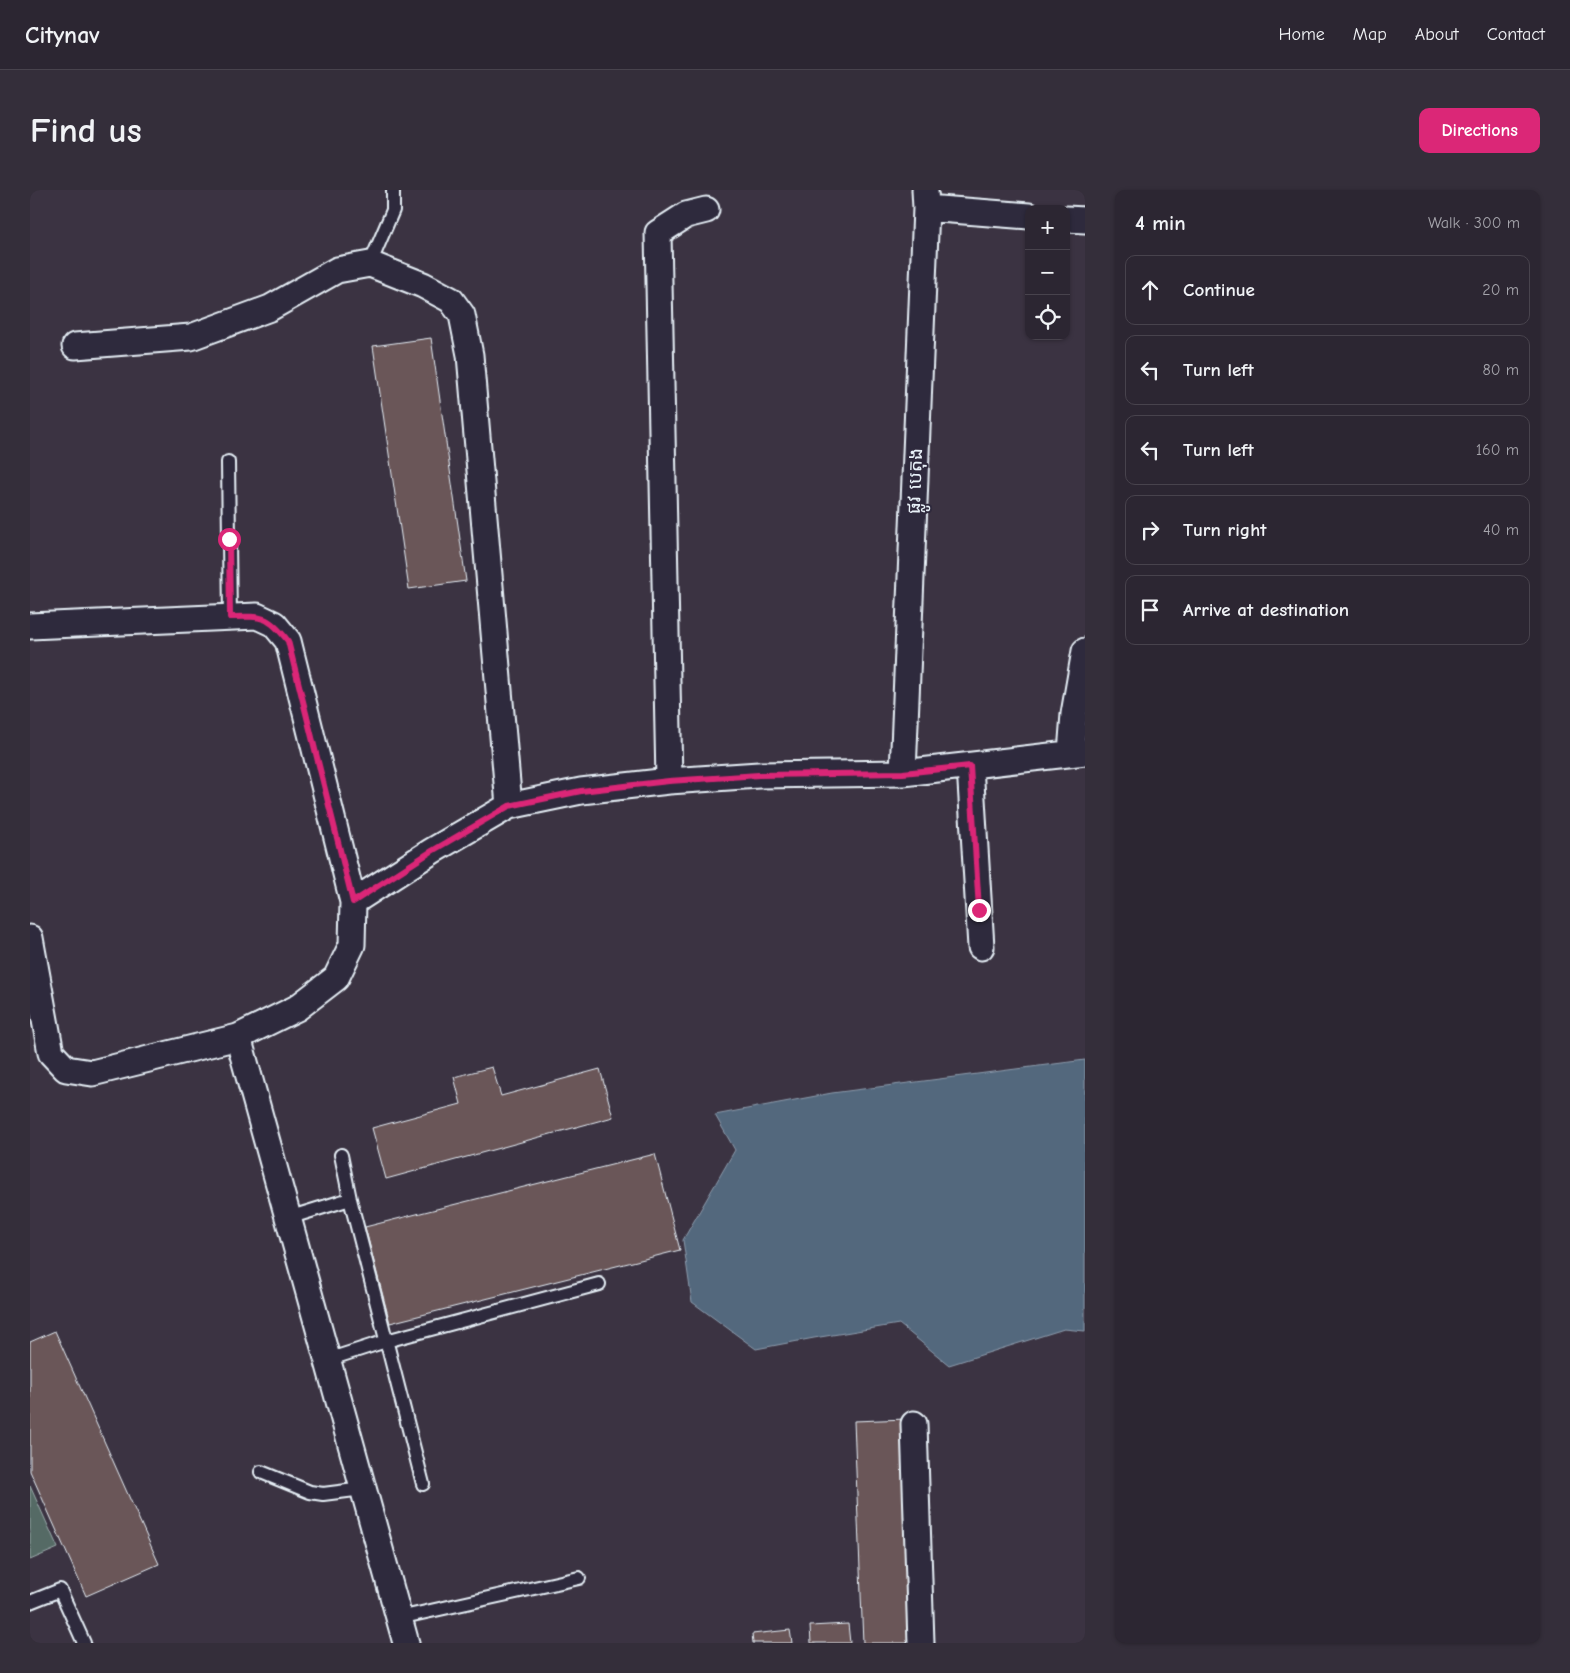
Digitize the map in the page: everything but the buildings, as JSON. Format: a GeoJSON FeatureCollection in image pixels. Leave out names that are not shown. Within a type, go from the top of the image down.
{"type":"FeatureCollection","features":[{"type":"Feature","properties":{"kind":"street"},"geometry":{"type":"LineString","coordinates":[[925,199],[1025,215]]}},
{"type":"Feature","properties":{"kind":"street","name":"ផ្លូវ បេតុង"},"geometry":{"type":"LineString","coordinates":[[903,773],[925,199]]}},
{"type":"Feature","properties":{"kind":"street"},"geometry":{"type":"LineString","coordinates":[[669,781],[658,233],[686,215],[706,210]]}},
{"type":"Feature","properties":{"kind":"street"},"geometry":{"type":"LineString","coordinates":[[1070,219],[1085,220]]}},
{"type":"Feature","properties":{"kind":"street"},"geometry":{"type":"LineString","coordinates":[[75,346],[191,337],[270,308],[337,270],[370,264],[423,285],[451,300],[462,316],[470,355],[509,806]]}},
{"type":"Feature","properties":{"kind":"street"},"geometry":{"type":"LineString","coordinates":[[30,626],[257,616],[274,624],[288,641],[353,902],[352,946],[336,978],[297,1008],[238,1037],[92,1073],[66,1069],[52,1053],[30,938]]}},
{"type":"Feature","properties":{"kind":"street"},"geometry":{"type":"LineString","coordinates":[[353,902],[432,851],[509,806],[581,791],[669,781],[759,775],[903,773],[1078,753],[1074,714],[1085,652]]}},
{"type":"Feature","properties":{"kind":"street"},"geometry":{"type":"LineString","coordinates":[[970,766],[981,946]]}},
{"type":"Feature","properties":{"kind":"street"},"geometry":{"type":"LineString","coordinates":[[238,1037],[406,1643]]}},
{"type":"Feature","properties":{"kind":"street"},"geometry":{"type":"LineString","coordinates":[[914,1424],[921,1643]]}},
{"type":"Feature","properties":{"kind":"lane"},"geometry":{"type":"LineString","coordinates":[[370,264],[393,210],[393,190]]}},
{"type":"Feature","properties":{"kind":"lane"},"geometry":{"type":"LineString","coordinates":[[228,462],[230,617]]}},
{"type":"Feature","properties":{"kind":"lane"},"geometry":{"type":"LineString","coordinates":[[341,1155],[350,1199],[423,1484]]}},
{"type":"Feature","properties":{"kind":"lane"},"geometry":{"type":"LineString","coordinates":[[288,1218],[350,1199]]}},
{"type":"Feature","properties":{"kind":"lane"},"geometry":{"type":"LineString","coordinates":[[327,1360],[386,1341],[599,1284]]}},
{"type":"Feature","properties":{"kind":"lane"},"geometry":{"type":"LineString","coordinates":[[261,1472],[310,1492],[323,1494],[363,1490]]}},
{"type":"Feature","properties":{"kind":"lane"},"geometry":{"type":"LineString","coordinates":[[399,1618],[579,1578]]}},
{"type":"Feature","properties":{"kind":"lane"},"geometry":{"type":"LineString","coordinates":[[30,1602],[60,1590],[84,1643]]}},
{"type":"Feature","properties":{"kind":"green space"},"geometry":{"type":"Polygon","coordinates":[[[30,1486],[58,1548],[30,1560],[30,1486]]]}},
{"type":"Feature","properties":{"kind":"water"},"geometry":{"type":"Polygon","coordinates":[[[1085,1060],[1085,1331],[1064,1329],[949,1365],[899,1324],[756,1349],[692,1302],[683,1240],[735,1150],[715,1115],[832,1093],[1085,1060]]]}},
{"type":"Feature","properties":{"kind":"route"},"geometry":{"type":"LineString","coordinates":[[229,539],[230,617],[257,616],[274,624],[288,641],[353,902],[432,851],[509,806],[581,791],[669,781],[759,775],[903,773],[970,766],[979,910]]}}]}
